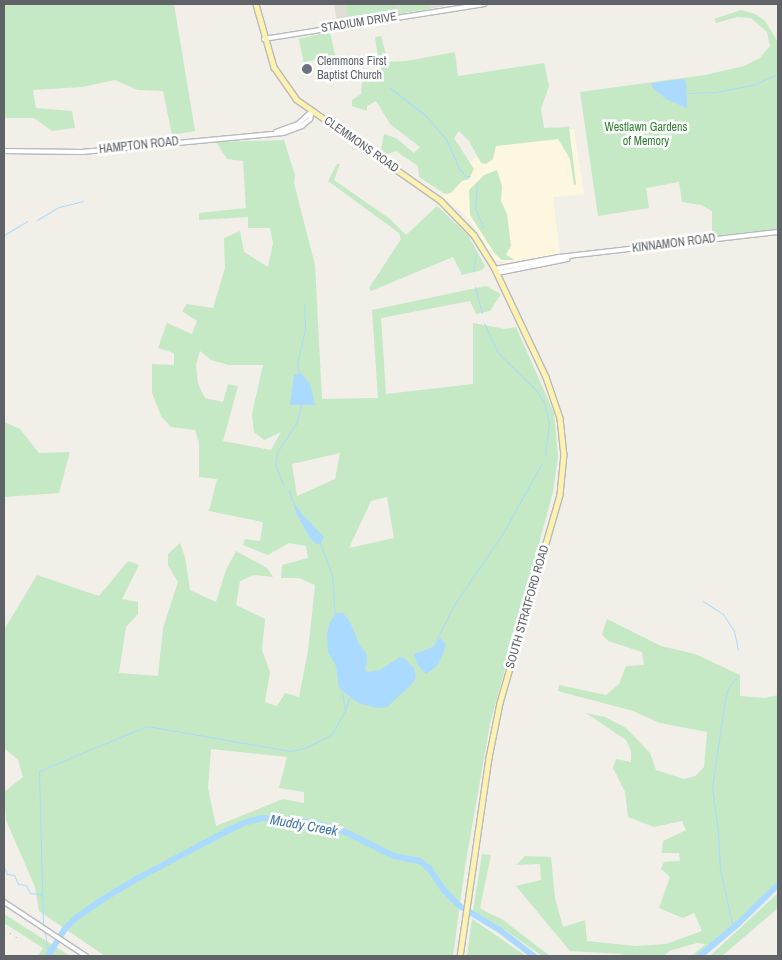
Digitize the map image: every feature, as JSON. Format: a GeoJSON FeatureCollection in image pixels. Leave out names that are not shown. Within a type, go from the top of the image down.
{"type":"FeatureCollection","features":[{"type":"Feature","properties":{"kind":"main road","name":"CLEMMONS ROAD"},"geometry":{"type":"LineString","coordinates":[[256,4],[264,39],[280,79],[296,99],[450,209],[470,230],[496,271]]}},
{"type":"Feature","properties":{"kind":"main road","name":"STADIUM DRIVE"},"geometry":{"type":"LineString","coordinates":[[264,39],[484,4]]}},
{"type":"Feature","properties":{"kind":"main road","name":"HAMPTON ROAD"},"geometry":{"type":"LineString","coordinates":[[4,150],[82,152],[286,133],[298,128],[310,119],[312,112]]}},
{"type":"Feature","properties":{"kind":"main road","name":"KINNAMON ROAD"},"geometry":{"type":"LineString","coordinates":[[496,271],[570,258],[778,232]]}},
{"type":"Feature","properties":{"kind":"main road","name":"SOUTH STRATFORD ROAD"},"geometry":{"type":"LineString","coordinates":[[460,956],[489,758],[500,703],[560,495],[563,467],[562,427],[555,398],[496,271]]}},
{"type":"Feature","properties":{"kind":"main road"},"geometry":{"type":"LineString","coordinates":[[4,902],[86,956]]}},
{"type":"Feature","properties":{"kind":"shaded area"},"geometry":{"type":"Polygon","coordinates":[[[334,4],[444,4],[445,6],[337,24],[334,4]]]}},
{"type":"Feature","properties":{"kind":"shaded area"},"geometry":{"type":"Polygon","coordinates":[[[574,129],[584,194],[553,197],[560,255],[506,262],[495,260],[473,225],[462,212],[442,197],[464,166],[492,146],[538,130],[574,129]]]}},
{"type":"Feature","properties":{"kind":"green space"},"geometry":{"type":"Polygon","coordinates":[[[4,4],[174,4],[195,131],[172,135],[163,91],[138,90],[115,80],[82,87],[33,90],[36,108],[72,111],[75,128],[52,131],[34,118],[4,118],[4,4]]]}},
{"type":"Feature","properties":{"kind":"green space"},"geometry":{"type":"Polygon","coordinates":[[[345,4],[396,4],[398,8],[396,13],[362,19],[398,13],[400,9],[398,4],[431,4],[431,6],[430,9],[407,12],[405,9],[405,13],[343,23],[346,16],[348,20],[351,21],[348,18],[345,4]]]}},
{"type":"Feature","properties":{"kind":"green space","name":"Westlawn Gardens of Memory"},"geometry":{"type":"Polygon","coordinates":[[[741,10],[755,14],[765,21],[778,42],[778,229],[712,236],[712,211],[701,205],[682,202],[679,182],[646,188],[649,208],[598,216],[580,92],[705,75],[744,66],[760,58],[770,46],[767,32],[751,18],[737,17],[716,23],[714,19],[741,10]]]}},
{"type":"Feature","properties":{"kind":"green space"},"geometry":{"type":"Polygon","coordinates":[[[330,32],[335,55],[304,62],[299,39],[330,32]]]}},
{"type":"Feature","properties":{"kind":"green space"},"geometry":{"type":"Polygon","coordinates":[[[381,36],[388,62],[407,61],[455,52],[458,76],[544,63],[549,86],[541,109],[544,128],[569,127],[576,184],[574,185],[570,159],[558,139],[496,146],[493,159],[486,164],[481,163],[469,141],[459,131],[454,138],[474,169],[469,179],[462,181],[451,193],[445,194],[419,177],[418,166],[396,151],[388,154],[381,150],[384,134],[396,138],[414,153],[420,147],[390,124],[376,101],[367,106],[367,111],[352,106],[352,100],[361,94],[365,75],[376,70],[379,64],[375,37],[381,36]]]}},
{"type":"Feature","properties":{"kind":"green space"},"geometry":{"type":"Polygon","coordinates":[[[284,140],[295,175],[294,183],[315,265],[322,399],[378,398],[372,310],[486,286],[501,294],[490,311],[476,314],[470,301],[381,318],[386,394],[473,384],[473,323],[505,329],[516,327],[554,413],[558,457],[553,492],[490,724],[465,867],[453,956],[105,956],[39,911],[35,887],[6,820],[4,792],[23,777],[18,760],[4,748],[4,630],[37,575],[99,596],[128,561],[139,565],[122,599],[138,602],[138,614],[126,627],[119,673],[158,676],[163,628],[178,582],[168,565],[168,554],[180,543],[185,557],[190,590],[216,602],[226,570],[236,551],[267,568],[273,577],[254,575],[240,581],[236,605],[265,619],[262,650],[270,672],[265,702],[277,706],[285,693],[299,697],[308,651],[315,585],[299,578],[281,578],[282,565],[308,558],[306,546],[289,543],[268,555],[243,545],[245,539],[260,541],[263,522],[209,511],[217,479],[199,477],[199,442],[195,430],[171,427],[161,416],[152,393],[152,364],[174,365],[174,353],[158,348],[167,323],[192,334],[197,321],[182,311],[187,304],[213,308],[225,268],[224,238],[240,231],[244,252],[268,267],[273,243],[270,228],[248,228],[248,217],[199,220],[199,213],[246,208],[243,161],[227,159],[216,142],[284,140]],[[200,351],[196,365],[198,384],[205,398],[223,402],[228,384],[238,386],[223,441],[271,450],[281,432],[264,440],[254,432],[252,414],[263,365],[229,365],[211,360],[200,351]],[[340,453],[292,464],[297,496],[335,479],[340,453]],[[387,497],[371,501],[349,548],[394,538],[387,497]],[[211,749],[208,788],[216,826],[283,799],[304,803],[304,792],[279,788],[287,757],[211,749]]]}},
{"type":"Feature","properties":{"kind":"green space"},"geometry":{"type":"Polygon","coordinates":[[[337,164],[340,164],[334,180],[390,219],[406,235],[437,206],[468,235],[485,266],[482,270],[462,275],[453,257],[371,291],[369,288],[401,239],[399,233],[328,181],[337,164]]]}},
{"type":"Feature","properties":{"kind":"green space"},"geometry":{"type":"Polygon","coordinates":[[[497,170],[502,186],[501,201],[507,214],[511,246],[506,255],[515,260],[502,260],[495,254],[470,215],[469,190],[484,175],[497,170]]]}},
{"type":"Feature","properties":{"kind":"green space"},"geometry":{"type":"Polygon","coordinates":[[[4,422],[20,429],[39,453],[70,452],[59,493],[4,497],[4,422]]]}},
{"type":"Feature","properties":{"kind":"green space"},"geometry":{"type":"Polygon","coordinates":[[[607,619],[661,646],[695,654],[740,675],[740,696],[765,698],[778,695],[778,881],[735,924],[697,956],[691,956],[706,944],[697,943],[669,951],[664,956],[624,956],[623,954],[570,951],[516,886],[541,880],[540,864],[516,865],[525,856],[551,857],[555,898],[563,927],[585,920],[587,941],[636,946],[666,944],[702,931],[694,913],[683,918],[659,908],[670,877],[661,869],[664,862],[680,861],[679,853],[662,853],[663,841],[686,830],[682,821],[654,827],[628,817],[625,792],[613,768],[616,759],[631,762],[631,751],[626,740],[586,713],[605,717],[626,728],[650,753],[656,770],[684,779],[695,776],[704,767],[707,732],[660,723],[633,711],[558,691],[559,685],[606,695],[619,684],[626,666],[644,665],[642,652],[608,641],[602,634],[607,619]]]}},
{"type":"Feature","properties":{"kind":"green space"},"geometry":{"type":"Polygon","coordinates":[[[482,854],[491,855],[480,908],[502,919],[550,956],[542,956],[501,927],[473,911],[482,854]]]}},
{"type":"Feature","properties":{"kind":"green space"},"geometry":{"type":"Polygon","coordinates":[[[778,893],[778,908],[722,956],[710,956],[778,893]]]}},
{"type":"Feature","properties":{"kind":"green space"},"geometry":{"type":"Polygon","coordinates":[[[4,914],[70,956],[38,956],[43,948],[4,923],[4,914]]]}},
{"type":"Feature","properties":{"kind":"green space"},"geometry":{"type":"Polygon","coordinates":[[[472,919],[526,956],[467,956],[472,919]]]}},
{"type":"Feature","properties":{"kind":"water"},"geometry":{"type":"Polygon","coordinates":[[[683,79],[686,82],[687,108],[666,99],[651,86],[652,83],[683,79]]]}},
{"type":"Feature","properties":{"kind":"water"},"geometry":{"type":"Polygon","coordinates":[[[301,373],[310,384],[315,405],[290,405],[294,375],[301,373]]]}},
{"type":"Feature","properties":{"kind":"water"},"geometry":{"type":"Polygon","coordinates":[[[292,500],[301,513],[324,537],[320,544],[316,544],[310,538],[297,515],[292,500]]]}},
{"type":"Feature","properties":{"kind":"water"},"geometry":{"type":"Polygon","coordinates":[[[336,613],[343,613],[350,622],[360,646],[367,654],[365,668],[367,672],[380,670],[400,657],[405,659],[414,668],[416,678],[387,707],[378,708],[358,703],[339,688],[336,666],[328,652],[327,633],[330,622],[336,613]]]}},
{"type":"Feature","properties":{"kind":"water"},"geometry":{"type":"Polygon","coordinates":[[[440,638],[446,644],[443,654],[437,666],[426,674],[417,664],[414,654],[433,647],[440,638]]]}},
{"type":"Feature","properties":{"kind":"waterway"},"geometry":{"type":"LineString","coordinates":[[688,93],[716,92],[753,85],[778,74]]}},
{"type":"Feature","properties":{"kind":"waterway"},"geometry":{"type":"LineString","coordinates":[[389,87],[425,115],[446,139],[460,170],[466,176],[470,176]]}},
{"type":"Feature","properties":{"kind":"waterway"},"geometry":{"type":"LineString","coordinates":[[477,182],[475,208],[483,227]]}},
{"type":"Feature","properties":{"kind":"waterway"},"geometry":{"type":"LineString","coordinates":[[37,220],[59,207],[83,201]]}},
{"type":"Feature","properties":{"kind":"waterway"},"geometry":{"type":"LineString","coordinates":[[4,235],[27,221]]}},
{"type":"Feature","properties":{"kind":"waterway"},"geometry":{"type":"LineString","coordinates":[[473,271],[476,254]]}},
{"type":"Feature","properties":{"kind":"waterway"},"geometry":{"type":"LineString","coordinates":[[475,287],[482,313]]}},
{"type":"Feature","properties":{"kind":"waterway"},"geometry":{"type":"LineString","coordinates":[[299,374],[297,364],[305,328],[304,303]]}},
{"type":"Feature","properties":{"kind":"waterway"},"geometry":{"type":"LineString","coordinates":[[484,323],[498,353],[536,390],[544,402],[549,423],[545,456]]}},
{"type":"Feature","properties":{"kind":"waterway"},"geometry":{"type":"LineString","coordinates":[[284,486],[275,465],[277,452],[296,424],[301,405]]}},
{"type":"Feature","properties":{"kind":"waterway"},"geometry":{"type":"LineString","coordinates":[[435,642],[457,600],[500,538],[542,463]]}},
{"type":"Feature","properties":{"kind":"waterway"},"geometry":{"type":"LineString","coordinates":[[289,490],[292,501]]}},
{"type":"Feature","properties":{"kind":"waterway"},"geometry":{"type":"LineString","coordinates":[[320,543],[332,575],[335,614]]}},
{"type":"Feature","properties":{"kind":"waterway"},"geometry":{"type":"LineString","coordinates":[[703,601],[723,614],[734,631],[738,650]]}},
{"type":"Feature","properties":{"kind":"waterway"},"geometry":{"type":"LineString","coordinates":[[733,928],[720,869],[718,832],[712,787],[725,699],[728,688],[736,678]]}},
{"type":"Feature","properties":{"kind":"waterway"},"geometry":{"type":"LineString","coordinates":[[342,692],[345,710]]}},
{"type":"Feature","properties":{"kind":"waterway"},"geometry":{"type":"LineString","coordinates":[[43,925],[39,771],[147,726],[290,751],[305,748],[332,734],[345,711],[349,698]]}},
{"type":"Feature","properties":{"kind":"waterway","name":"Muddy Creek"},"geometry":{"type":"LineString","coordinates":[[48,956],[64,930],[76,918],[100,901],[227,831],[262,818],[302,821],[323,825],[348,833],[394,856],[420,861],[430,869],[445,891],[460,906],[500,930],[534,956]]}},
{"type":"Feature","properties":{"kind":"waterway"},"geometry":{"type":"LineString","coordinates":[[4,867],[7,874],[14,875],[18,884],[26,885],[30,893],[40,894],[43,898]]}},
{"type":"Feature","properties":{"kind":"waterway","name":"Muddy Creek"},"geometry":{"type":"LineString","coordinates":[[700,956],[738,924],[778,885]]}},
{"type":"Feature","properties":{"kind":"waterway"},"geometry":{"type":"LineString","coordinates":[[44,929],[49,955]]}},
{"type":"Feature","properties":{"kind":"railway"},"geometry":{"type":"LineString","coordinates":[[4,929],[21,940]]}},
{"type":"Feature","properties":{"kind":"place","name":"Clemmons First Baptist Church"},"geometry":{"type":"Point","coordinates":[307,69]}}]}
